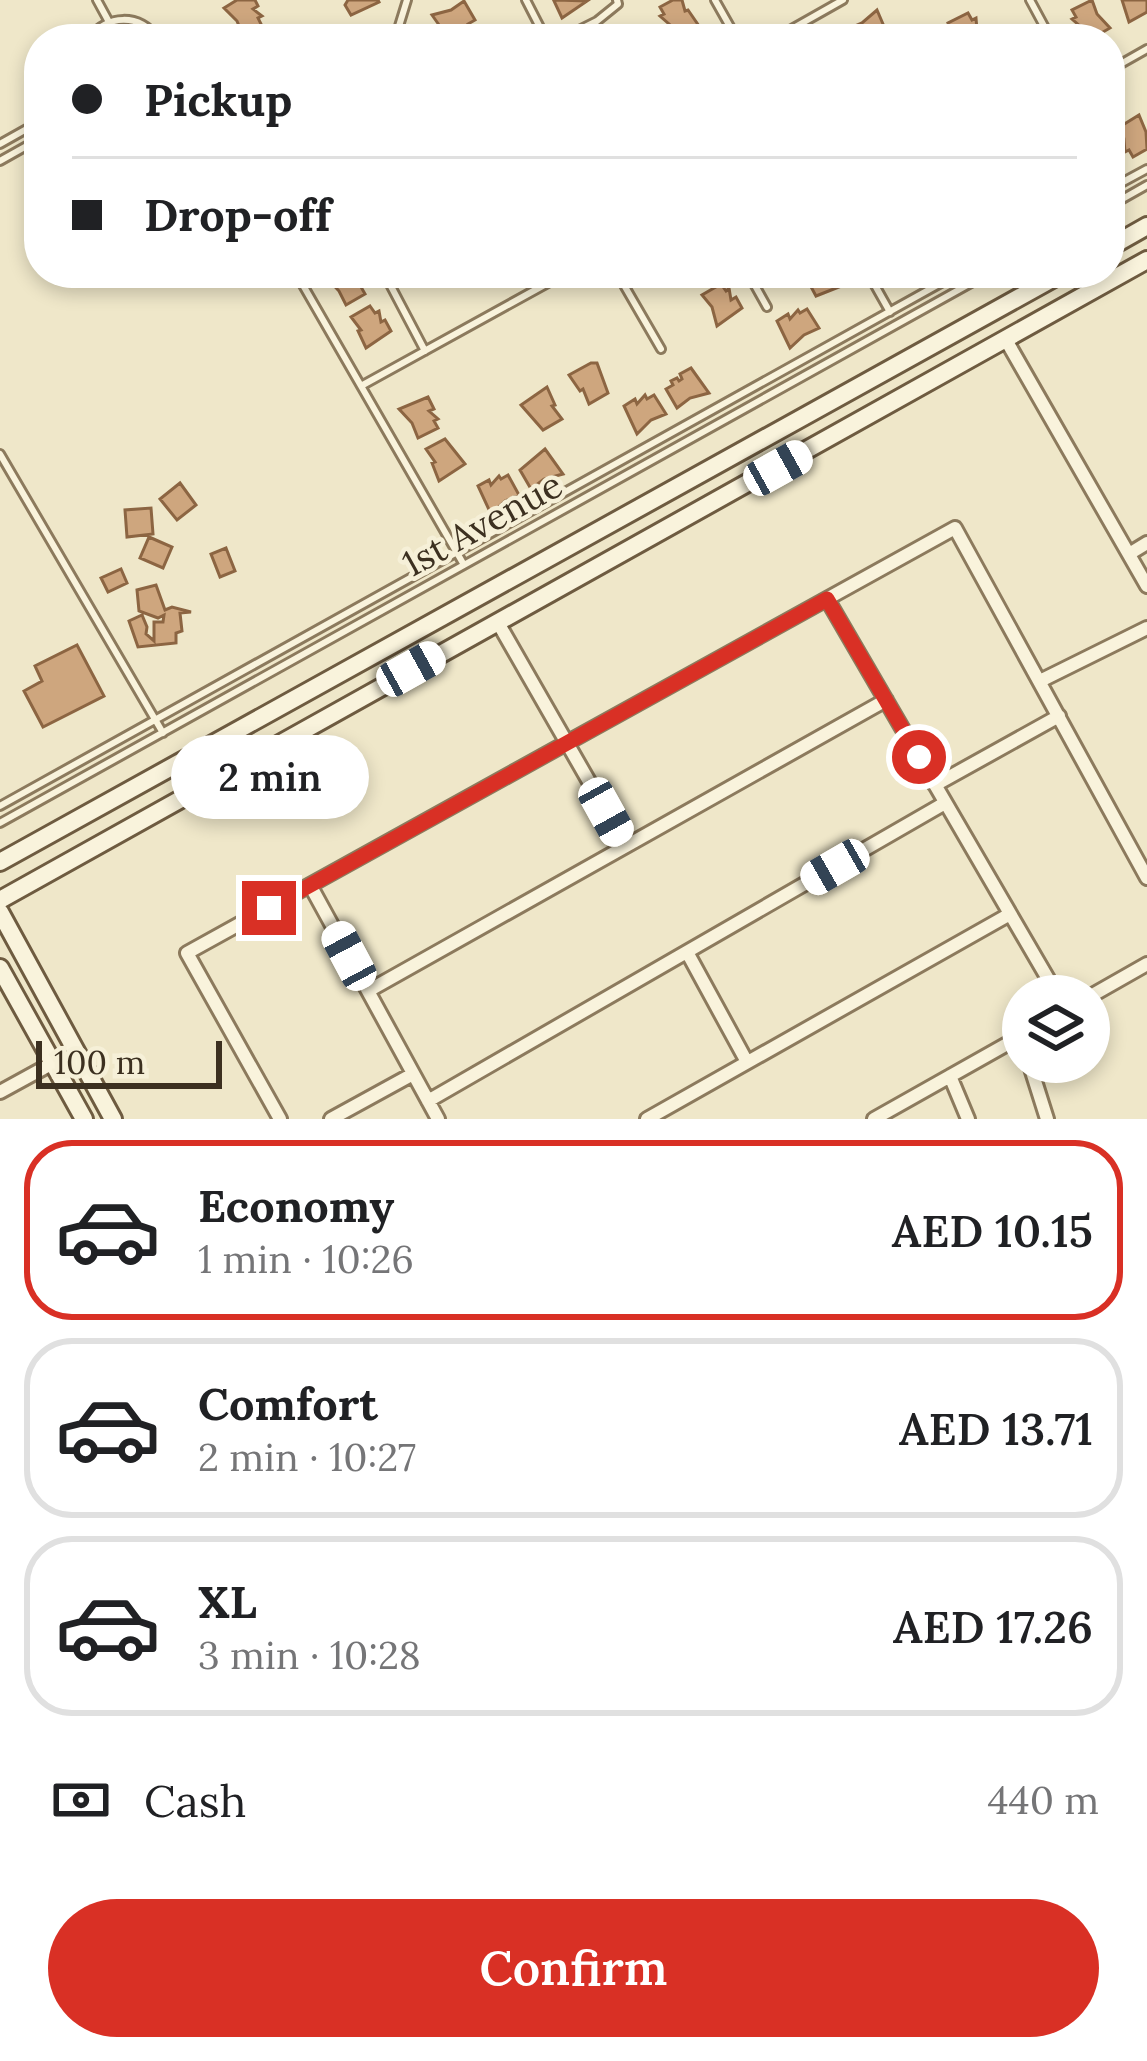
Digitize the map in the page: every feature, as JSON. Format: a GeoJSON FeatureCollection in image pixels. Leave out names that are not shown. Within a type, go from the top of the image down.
{"type":"FeatureCollection","features":[{"type":"Feature","properties":{"kind":"main road"},"geometry":{"type":"LineString","coordinates":[[0,862],[1037,288]]}},
{"type":"Feature","properties":{"kind":"main road"},"geometry":{"type":"LineString","coordinates":[[0,900],[1104,288]]}},
{"type":"Feature","properties":{"kind":"main road"},"geometry":{"type":"LineString","coordinates":[[0,912],[113,1119]]}},
{"type":"Feature","properties":{"kind":"main road"},"geometry":{"type":"LineString","coordinates":[[0,968],[84,1119]]}},
{"type":"Feature","properties":{"kind":"street"},"geometry":{"type":"LineString","coordinates":[[1006,340],[1147,586]]}},
{"type":"Feature","properties":{"kind":"street"},"geometry":{"type":"LineString","coordinates":[[280,1119],[187,953],[956,528],[1147,878]]}},
{"type":"Feature","properties":{"kind":"street"},"geometry":{"type":"LineString","coordinates":[[1129,554],[1147,543]]}},
{"type":"Feature","properties":{"kind":"street"},"geometry":{"type":"LineString","coordinates":[[827,599],[1046,975]]}},
{"type":"Feature","properties":{"kind":"street"},"geometry":{"type":"LineString","coordinates":[[497,621],[626,846]]}},
{"type":"Feature","properties":{"kind":"street"},"geometry":{"type":"LineString","coordinates":[[1040,681],[1147,628]]}},
{"type":"Feature","properties":{"kind":"street"},"geometry":{"type":"LineString","coordinates":[[368,991],[886,700]]}},
{"type":"Feature","properties":{"kind":"street"},"geometry":{"type":"LineString","coordinates":[[935,784],[1059,716]]}},
{"type":"Feature","properties":{"kind":"street"},"geometry":{"type":"LineString","coordinates":[[428,1101],[946,802]]}},
{"type":"Feature","properties":{"kind":"street"},"geometry":{"type":"LineString","coordinates":[[310,885],[438,1119]]}},
{"type":"Feature","properties":{"kind":"street"},"geometry":{"type":"LineString","coordinates":[[647,1119],[1010,914]]}},
{"type":"Feature","properties":{"kind":"street"},"geometry":{"type":"LineString","coordinates":[[687,952],[747,1062]]}},
{"type":"Feature","properties":{"kind":"street"},"geometry":{"type":"LineString","coordinates":[[1110,985],[1147,964]]}},
{"type":"Feature","properties":{"kind":"street"},"geometry":{"type":"LineString","coordinates":[[874,1119],[1002,1051]]}},
{"type":"Feature","properties":{"kind":"street"},"geometry":{"type":"LineString","coordinates":[[0,1092],[53,1063]]}},
{"type":"Feature","properties":{"kind":"street"},"geometry":{"type":"LineString","coordinates":[[331,1119],[413,1074]]}},
{"type":"Feature","properties":{"kind":"street"},"geometry":{"type":"LineString","coordinates":[[950,1076],[968,1119]]}},
{"type":"Feature","properties":{"kind":"street"},"geometry":{"type":"LineString","coordinates":[[1035,1083],[1047,1119]]}},
{"type":"Feature","properties":{"kind":"lane"},"geometry":{"type":"LineString","coordinates":[[97,0],[109,22]]}},
{"type":"Feature","properties":{"kind":"lane"},"geometry":{"type":"LineString","coordinates":[[591,24],[619,4],[616,0]]}},
{"type":"Feature","properties":{"kind":"lane"},"geometry":{"type":"LineString","coordinates":[[801,24],[843,0]]}},
{"type":"Feature","properties":{"kind":"lane"},"geometry":{"type":"LineString","coordinates":[[107,24],[140,24]]}},
{"type":"Feature","properties":{"kind":"lane"},"geometry":{"type":"LineString","coordinates":[[305,288],[464,565]]}},
{"type":"Feature","properties":{"kind":"lane"},"geometry":{"type":"LineString","coordinates":[[392,288],[425,351]]}},
{"type":"Feature","properties":{"kind":"lane"},"geometry":{"type":"LineString","coordinates":[[362,386],[539,288]]}},
{"type":"Feature","properties":{"kind":"lane"},"geometry":{"type":"LineString","coordinates":[[626,288],[661,349]]}},
{"type":"Feature","properties":{"kind":"lane"},"geometry":{"type":"LineString","coordinates":[[756,288],[767,307]]}},
{"type":"Feature","properties":{"kind":"lane"},"geometry":{"type":"LineString","coordinates":[[876,288],[890,312]]}},
{"type":"Feature","properties":{"kind":"lane","name":"1st Avenue"},"geometry":{"type":"LineString","coordinates":[[0,806],[932,288]]}},
{"type":"Feature","properties":{"kind":"lane","name":"1st Avenue"},"geometry":{"type":"LineString","coordinates":[[0,823],[962,288]]}},
{"type":"Feature","properties":{"kind":"lane"},"geometry":{"type":"LineString","coordinates":[[0,454],[163,733]]}},
{"type":"Feature","properties":{"kind":"building"},"geometry":{"type":"Polygon","coordinates":[[[237,0],[255,0],[258,6],[253,9],[262,16],[258,18],[261,24],[238,24],[224,8],[237,0]]]}},
{"type":"Feature","properties":{"kind":"building"},"geometry":{"type":"Polygon","coordinates":[[[348,0],[379,2],[351,15],[345,5],[348,0]]]}},
{"type":"Feature","properties":{"kind":"building"},"geometry":{"type":"Polygon","coordinates":[[[557,0],[587,1],[562,18],[557,0]]]}},
{"type":"Feature","properties":{"kind":"building"},"geometry":{"type":"Polygon","coordinates":[[[682,0],[698,24],[669,24],[660,16],[664,14],[660,7],[682,0]]]}},
{"type":"Feature","properties":{"kind":"building"},"geometry":{"type":"Polygon","coordinates":[[[1092,0],[1106,24],[1078,24],[1072,10],[1092,0]]]}},
{"type":"Feature","properties":{"kind":"building"},"geometry":{"type":"Polygon","coordinates":[[[1122,0],[1147,0],[1147,12],[1129,22],[1122,0]]]}},
{"type":"Feature","properties":{"kind":"building"},"geometry":{"type":"Polygon","coordinates":[[[464,1],[475,20],[438,24],[432,15],[464,1]]]}},
{"type":"Feature","properties":{"kind":"building"},"geometry":{"type":"Polygon","coordinates":[[[877,10],[883,24],[860,24],[877,10]]]}},
{"type":"Feature","properties":{"kind":"building"},"geometry":{"type":"Polygon","coordinates":[[[968,13],[976,24],[948,24],[968,13]]]}},
{"type":"Feature","properties":{"kind":"building"},"geometry":{"type":"Polygon","coordinates":[[[1139,115],[1146,132],[1147,149],[1133,157],[1129,150],[1125,152],[1125,124],[1139,115]]]}},
{"type":"Feature","properties":{"kind":"building"},"geometry":{"type":"Polygon","coordinates":[[[336,288],[362,288],[365,294],[346,305],[336,288]]]}},
{"type":"Feature","properties":{"kind":"building"},"geometry":{"type":"Polygon","coordinates":[[[714,288],[729,288],[731,300],[736,297],[742,308],[717,326],[712,307],[702,295],[714,288]]]}},
{"type":"Feature","properties":{"kind":"building"},"geometry":{"type":"Polygon","coordinates":[[[812,288],[836,288],[816,296],[812,288]]]}},
{"type":"Feature","properties":{"kind":"building"},"geometry":{"type":"Polygon","coordinates":[[[370,306],[375,313],[379,311],[381,322],[385,320],[391,331],[366,348],[351,317],[370,306]]]}},
{"type":"Feature","properties":{"kind":"building"},"geometry":{"type":"Polygon","coordinates":[[[807,309],[819,328],[790,348],[777,321],[807,309]]]}},
{"type":"Feature","properties":{"kind":"building"},"geometry":{"type":"Polygon","coordinates":[[[597,363],[608,393],[589,404],[569,375],[597,363]]]}},
{"type":"Feature","properties":{"kind":"building"},"geometry":{"type":"Polygon","coordinates":[[[691,368],[709,393],[677,408],[666,389],[691,368]]]}},
{"type":"Feature","properties":{"kind":"building"},"geometry":{"type":"Polygon","coordinates":[[[547,387],[562,419],[543,430],[521,405],[547,387]]]}},
{"type":"Feature","properties":{"kind":"building"},"geometry":{"type":"Polygon","coordinates":[[[645,395],[647,399],[654,395],[666,414],[637,434],[624,406],[635,399],[637,404],[645,395]]]}},
{"type":"Feature","properties":{"kind":"building"},"geometry":{"type":"Polygon","coordinates":[[[428,397],[438,428],[418,438],[399,409],[428,397]]]}},
{"type":"Feature","properties":{"kind":"building"},"geometry":{"type":"Polygon","coordinates":[[[445,439],[465,464],[439,481],[426,449],[445,439]]]}},
{"type":"Feature","properties":{"kind":"building"},"geometry":{"type":"Polygon","coordinates":[[[545,449],[563,474],[531,489],[520,470],[545,449]]]}},
{"type":"Feature","properties":{"kind":"building"},"geometry":{"type":"Polygon","coordinates":[[[508,475],[519,495],[491,514],[478,486],[508,475]]]}},
{"type":"Feature","properties":{"kind":"building"},"geometry":{"type":"Polygon","coordinates":[[[180,483],[196,505],[177,520],[160,499],[180,483]]]}},
{"type":"Feature","properties":{"kind":"building"},"geometry":{"type":"Polygon","coordinates":[[[151,508],[153,534],[127,537],[125,510],[151,508]]]}},
{"type":"Feature","properties":{"kind":"building"},"geometry":{"type":"Polygon","coordinates":[[[149,537],[172,547],[163,568],[140,558],[149,537]]]}},
{"type":"Feature","properties":{"kind":"building"},"geometry":{"type":"Polygon","coordinates":[[[226,548],[235,571],[220,577],[211,554],[226,548]]]}},
{"type":"Feature","properties":{"kind":"building"},"geometry":{"type":"Polygon","coordinates":[[[121,569],[127,583],[108,592],[101,578],[121,569]]]}},
{"type":"Feature","properties":{"kind":"building"},"geometry":{"type":"Polygon","coordinates":[[[156,585],[165,610],[191,612],[180,613],[182,631],[176,633],[176,643],[138,647],[129,621],[142,615],[146,634],[154,641],[154,622],[163,622],[164,615],[158,618],[139,611],[137,590],[156,585]]]}},
{"type":"Feature","properties":{"kind":"building"},"geometry":{"type":"Polygon","coordinates":[[[77,645],[104,696],[43,727],[24,691],[42,681],[35,666],[77,645]]]}},
{"type":"Feature","properties":{"kind":"route"},"geometry":{"type":"LineString","coordinates":[[269,908],[827,599],[919,757]]}}]}
